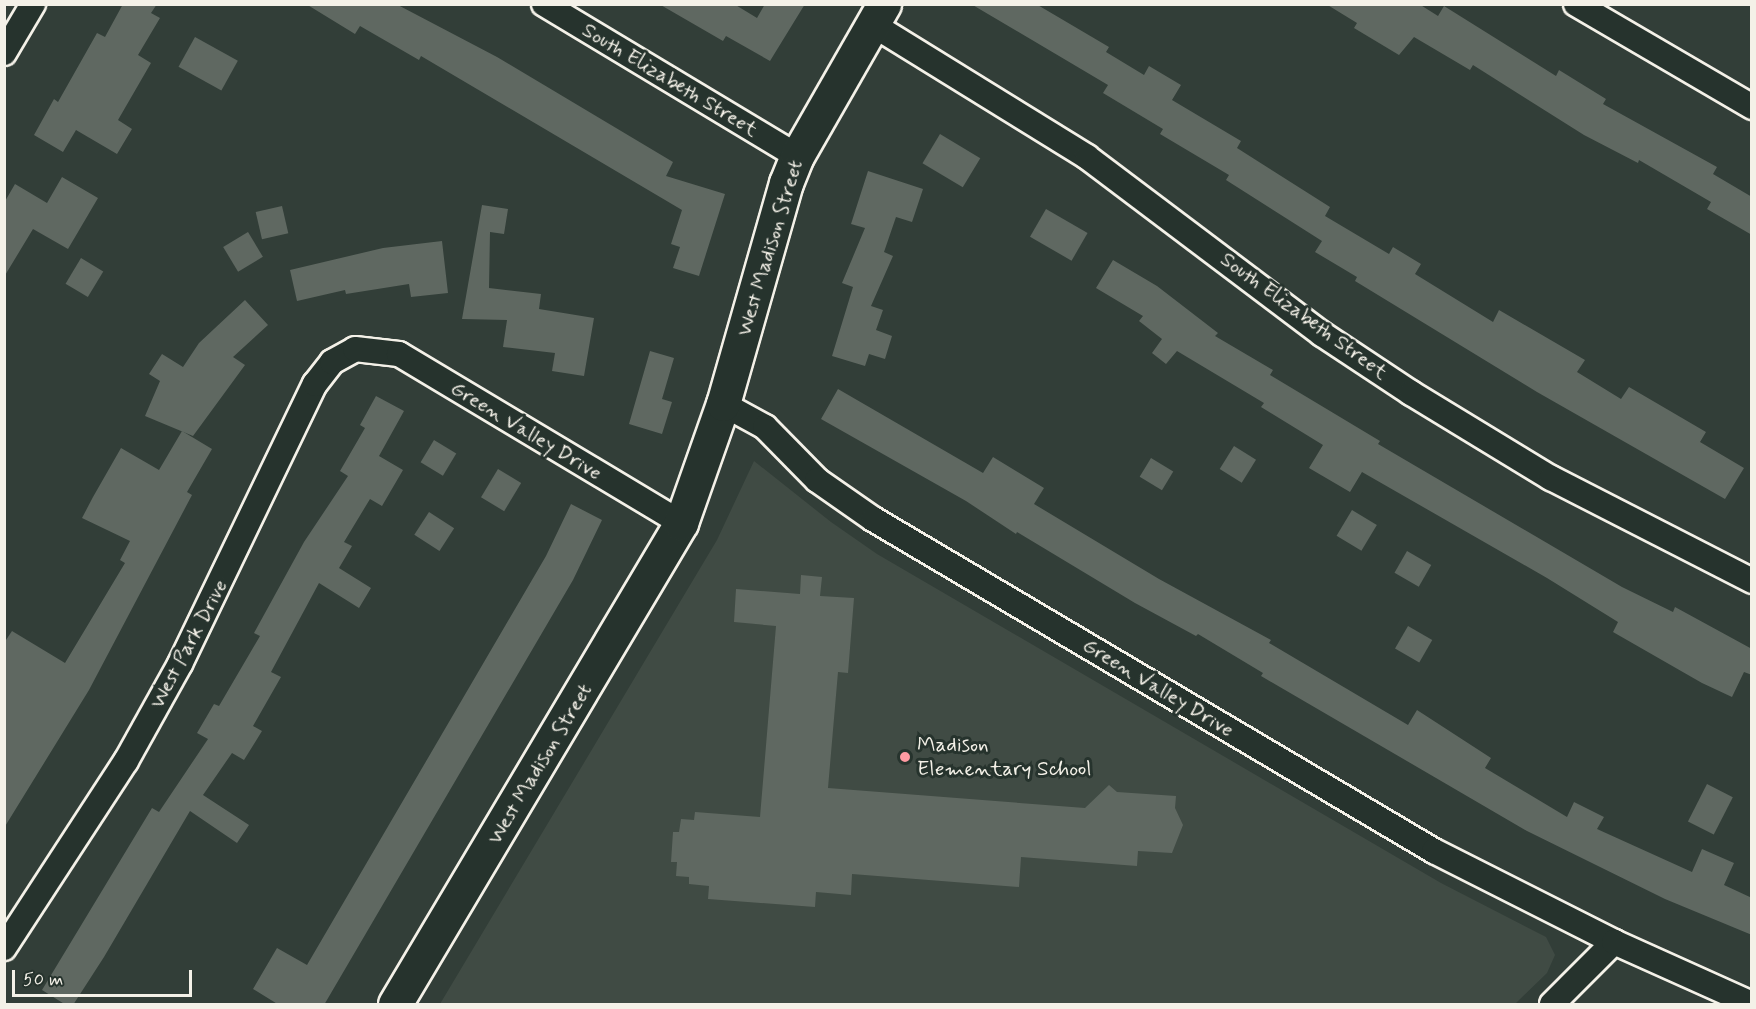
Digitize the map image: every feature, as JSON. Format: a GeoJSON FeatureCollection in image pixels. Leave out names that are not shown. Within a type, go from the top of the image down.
{"type":"FeatureCollection","features":[{"type":"Feature","properties":{"kind":"street"},"geometry":{"type":"LineString","coordinates":[[4,53],[33,4]]}},
{"type":"Feature","properties":{"kind":"street","name":"South Elizabeth Street"},"geometry":{"type":"LineString","coordinates":[[544,4],[797,156]]}},
{"type":"Feature","properties":{"kind":"street"},"geometry":{"type":"LineString","coordinates":[[1576,4],[1752,107]]}},
{"type":"Feature","properties":{"kind":"street","name":"South Elizabeth Street"},"geometry":{"type":"LineString","coordinates":[[878,14],[1088,157],[1322,334],[1412,393],[1551,478],[1752,581]]}},
{"type":"Feature","properties":{"kind":"street","name":"West Madison Street"},"geometry":{"type":"LineString","coordinates":[[395,1005],[681,523],[723,404],[797,156],[878,14]]}},
{"type":"Feature","properties":{"kind":"street","name":"West Park Drive"},"geometry":{"type":"LineString","coordinates":[[4,948],[114,780],[180,664],[323,370],[355,349],[367,349]]}},
{"type":"Feature","properties":{"kind":"street","name":"Green Valley Drive"},"geometry":{"type":"LineString","coordinates":[[367,349],[399,354],[681,523]]}},
{"type":"Feature","properties":{"kind":"street","name":"Green Valley Drive"},"geometry":{"type":"LineString","coordinates":[[723,404],[765,427],[817,480],[873,519],[1434,851],[1614,942],[1752,1004]]}},
{"type":"Feature","properties":{"kind":"street"},"geometry":{"type":"LineString","coordinates":[[1552,1005],[1614,942]]}},
{"type":"Feature","properties":{"kind":"shaded area","name":"Madison Elementary School"},"geometry":{"type":"Polygon","coordinates":[[[754,461],[831,522],[877,554],[1441,883],[1546,937],[1555,955],[1547,973],[1515,1004],[440,1004],[717,540],[754,461]]]}},
{"type":"Feature","properties":{"kind":"building"},"geometry":{"type":"Polygon","coordinates":[[[123,4],[157,4],[151,13],[160,18],[138,55],[151,63],[118,120],[132,129],[117,154],[76,130],[63,152],[34,135],[54,99],[58,102],[97,33],[105,37],[123,4]]]}},
{"type":"Feature","properties":{"kind":"building"},"geometry":{"type":"Polygon","coordinates":[[[306,4],[396,4],[497,57],[673,162],[666,176],[725,194],[699,276],[673,268],[680,247],[671,244],[682,210],[421,56],[419,60],[360,26],[355,34],[306,4]]]}},
{"type":"Feature","properties":{"kind":"building"},"geometry":{"type":"Polygon","coordinates":[[[659,4],[734,4],[757,18],[765,4],[805,4],[770,61],[726,36],[723,41],[659,4]]]}},
{"type":"Feature","properties":{"kind":"building"},"geometry":{"type":"Polygon","coordinates":[[[971,4],[1036,4],[1109,47],[1106,52],[1144,75],[1149,66],[1181,85],[1172,100],[1241,141],[1237,148],[1330,207],[1325,216],[1389,254],[1393,247],[1421,264],[1415,274],[1493,322],[1499,310],[1585,360],[1577,372],[1621,399],[1629,387],[1706,432],[1700,442],[1744,468],[1725,499],[1537,392],[1355,281],[1357,277],[1315,252],[1322,241],[1226,180],[1229,175],[1160,134],[1163,129],[1103,93],[1108,85],[971,4]]]}},
{"type":"Feature","properties":{"kind":"building"},"geometry":{"type":"Polygon","coordinates":[[[1326,4],[1419,4],[1438,16],[1444,6],[1556,76],[1559,70],[1606,99],[1603,104],[1717,167],[1713,174],[1752,197],[1752,235],[1707,209],[1711,202],[1639,160],[1638,163],[1584,135],[1473,65],[1470,70],[1414,37],[1399,55],[1354,28],[1357,23],[1326,4]]]}},
{"type":"Feature","properties":{"kind":"building"},"geometry":{"type":"Polygon","coordinates":[[[195,37],[238,61],[221,90],[179,67],[195,37]]]}},
{"type":"Feature","properties":{"kind":"building"},"geometry":{"type":"Polygon","coordinates":[[[940,134],[980,158],[963,187],[922,163],[940,134]]]}},
{"type":"Feature","properties":{"kind":"building"},"geometry":{"type":"Polygon","coordinates":[[[868,171],[923,189],[912,222],[896,217],[884,252],[893,256],[871,306],[883,310],[876,330],[892,336],[885,359],[869,354],[865,366],[832,356],[853,287],[842,283],[865,228],[851,224],[868,171]]]}},
{"type":"Feature","properties":{"kind":"building"},"geometry":{"type":"Polygon","coordinates":[[[62,177],[98,198],[68,249],[33,229],[4,277],[4,203],[15,184],[47,203],[62,177]]]}},
{"type":"Feature","properties":{"kind":"building"},"geometry":{"type":"Polygon","coordinates":[[[482,205],[508,209],[504,234],[490,232],[489,288],[541,294],[539,309],[594,318],[584,376],[552,371],[555,353],[503,347],[507,320],[462,319],[482,205]]]}},
{"type":"Feature","properties":{"kind":"building"},"geometry":{"type":"Polygon","coordinates":[[[282,206],[288,233],[262,239],[256,212],[282,206]]]}},
{"type":"Feature","properties":{"kind":"building"},"geometry":{"type":"Polygon","coordinates":[[[1046,209],[1088,233],[1072,261],[1030,237],[1046,209]]]}},
{"type":"Feature","properties":{"kind":"building"},"geometry":{"type":"Polygon","coordinates":[[[248,232],[263,257],[238,272],[223,247],[248,232]]]}},
{"type":"Feature","properties":{"kind":"building"},"geometry":{"type":"Polygon","coordinates":[[[442,241],[448,293],[411,297],[409,284],[346,294],[345,290],[297,301],[290,270],[383,248],[442,241]]]}},
{"type":"Feature","properties":{"kind":"building"},"geometry":{"type":"Polygon","coordinates":[[[81,258],[103,271],[88,297],[66,284],[81,258]]]}},
{"type":"Feature","properties":{"kind":"building"},"geometry":{"type":"Polygon","coordinates":[[[1113,260],[1157,286],[1218,333],[1215,336],[1273,370],[1270,375],[1380,441],[1378,444],[1622,587],[1673,612],[1675,607],[1752,649],[1752,675],[1744,672],[1732,697],[1702,683],[1613,632],[1618,622],[1547,578],[1362,472],[1350,492],[1309,468],[1323,445],[1261,407],[1264,403],[1177,351],[1166,364],[1152,353],[1162,339],[1139,321],[1143,316],[1096,288],[1113,260]]]}},
{"type":"Feature","properties":{"kind":"building"},"geometry":{"type":"Polygon","coordinates":[[[245,300],[268,325],[233,357],[245,365],[193,436],[145,416],[160,381],[149,374],[162,354],[183,367],[199,343],[245,300]]]}},
{"type":"Feature","properties":{"kind":"building"},"geometry":{"type":"Polygon","coordinates":[[[650,351],[674,358],[662,399],[672,402],[662,434],[629,424],[650,351]]]}},
{"type":"Feature","properties":{"kind":"building"},"geometry":{"type":"Polygon","coordinates":[[[838,389],[983,473],[993,457],[1044,488],[1034,504],[1159,579],[1271,640],[1269,643],[1408,725],[1417,710],[1491,758],[1485,768],[1567,817],[1574,802],[1604,817],[1597,829],[1692,872],[1702,849],[1734,863],[1724,885],[1752,898],[1752,935],[1665,899],[1527,831],[1261,676],[1263,673],[1198,634],[1196,636],[1135,603],[1017,532],[1016,534],[966,501],[821,419],[838,389]]]}},
{"type":"Feature","properties":{"kind":"building"},"geometry":{"type":"Polygon","coordinates":[[[376,396],[404,411],[379,456],[403,470],[382,506],[370,499],[344,542],[352,546],[339,568],[371,588],[359,608],[319,583],[271,672],[281,677],[253,726],[262,731],[244,760],[232,753],[203,795],[249,825],[237,843],[190,811],[104,957],[73,1005],[66,1005],[42,990],[152,808],[159,812],[208,739],[197,733],[214,704],[219,706],[260,636],[254,633],[304,542],[348,476],[340,471],[365,428],[360,425],[376,396]]]}},
{"type":"Feature","properties":{"kind":"building"},"geometry":{"type":"Polygon","coordinates":[[[182,431],[212,449],[187,492],[192,495],[89,690],[4,828],[4,643],[12,631],[65,663],[125,563],[120,560],[130,541],[82,518],[121,448],[159,470],[182,431]]]}},
{"type":"Feature","properties":{"kind":"building"},"geometry":{"type":"Polygon","coordinates":[[[434,440],[456,453],[443,476],[421,462],[434,440]]]}},
{"type":"Feature","properties":{"kind":"building"},"geometry":{"type":"Polygon","coordinates":[[[1234,446],[1256,460],[1242,483],[1220,469],[1234,446]]]}},
{"type":"Feature","properties":{"kind":"building"},"geometry":{"type":"Polygon","coordinates":[[[1151,458],[1173,471],[1162,490],[1140,477],[1151,458]]]}},
{"type":"Feature","properties":{"kind":"building"},"geometry":{"type":"Polygon","coordinates":[[[498,469],[521,483],[504,511],[481,497],[498,469]]]}},
{"type":"Feature","properties":{"kind":"building"},"geometry":{"type":"Polygon","coordinates":[[[571,504],[602,520],[573,580],[324,1005],[279,1005],[253,989],[277,948],[307,965],[546,556],[571,504]]]}},
{"type":"Feature","properties":{"kind":"building"},"geometry":{"type":"Polygon","coordinates":[[[1352,510],[1377,525],[1361,551],[1337,536],[1352,510]]]}},
{"type":"Feature","properties":{"kind":"building"},"geometry":{"type":"Polygon","coordinates":[[[429,512],[454,528],[439,551],[414,535],[429,512]]]}},
{"type":"Feature","properties":{"kind":"building"},"geometry":{"type":"Polygon","coordinates":[[[1407,551],[1431,565],[1419,587],[1394,573],[1407,551]]]}},
{"type":"Feature","properties":{"kind":"building"},"geometry":{"type":"Polygon","coordinates":[[[801,575],[822,577],[820,596],[854,598],[848,673],[838,672],[828,788],[1085,808],[1109,785],[1117,792],[1176,796],[1175,808],[1183,825],[1172,853],[1138,851],[1137,866],[1021,857],[1019,887],[852,874],[851,895],[816,892],[815,907],[708,899],[709,886],[689,884],[689,877],[676,876],[677,862],[671,862],[673,832],[679,832],[681,819],[694,820],[695,812],[760,817],[776,626],[734,622],[736,589],[800,594],[801,575]]]}},
{"type":"Feature","properties":{"kind":"building"},"geometry":{"type":"Polygon","coordinates":[[[1408,626],[1432,640],[1419,663],[1395,649],[1408,626]]]}},
{"type":"Feature","properties":{"kind":"building"},"geometry":{"type":"Polygon","coordinates":[[[1707,784],[1733,797],[1714,835],[1688,821],[1707,784]]]}},
{"type":"Feature","properties":{"kind":"place","name":"Madison Elementary School"},"geometry":{"type":"Point","coordinates":[905,757]}}]}
